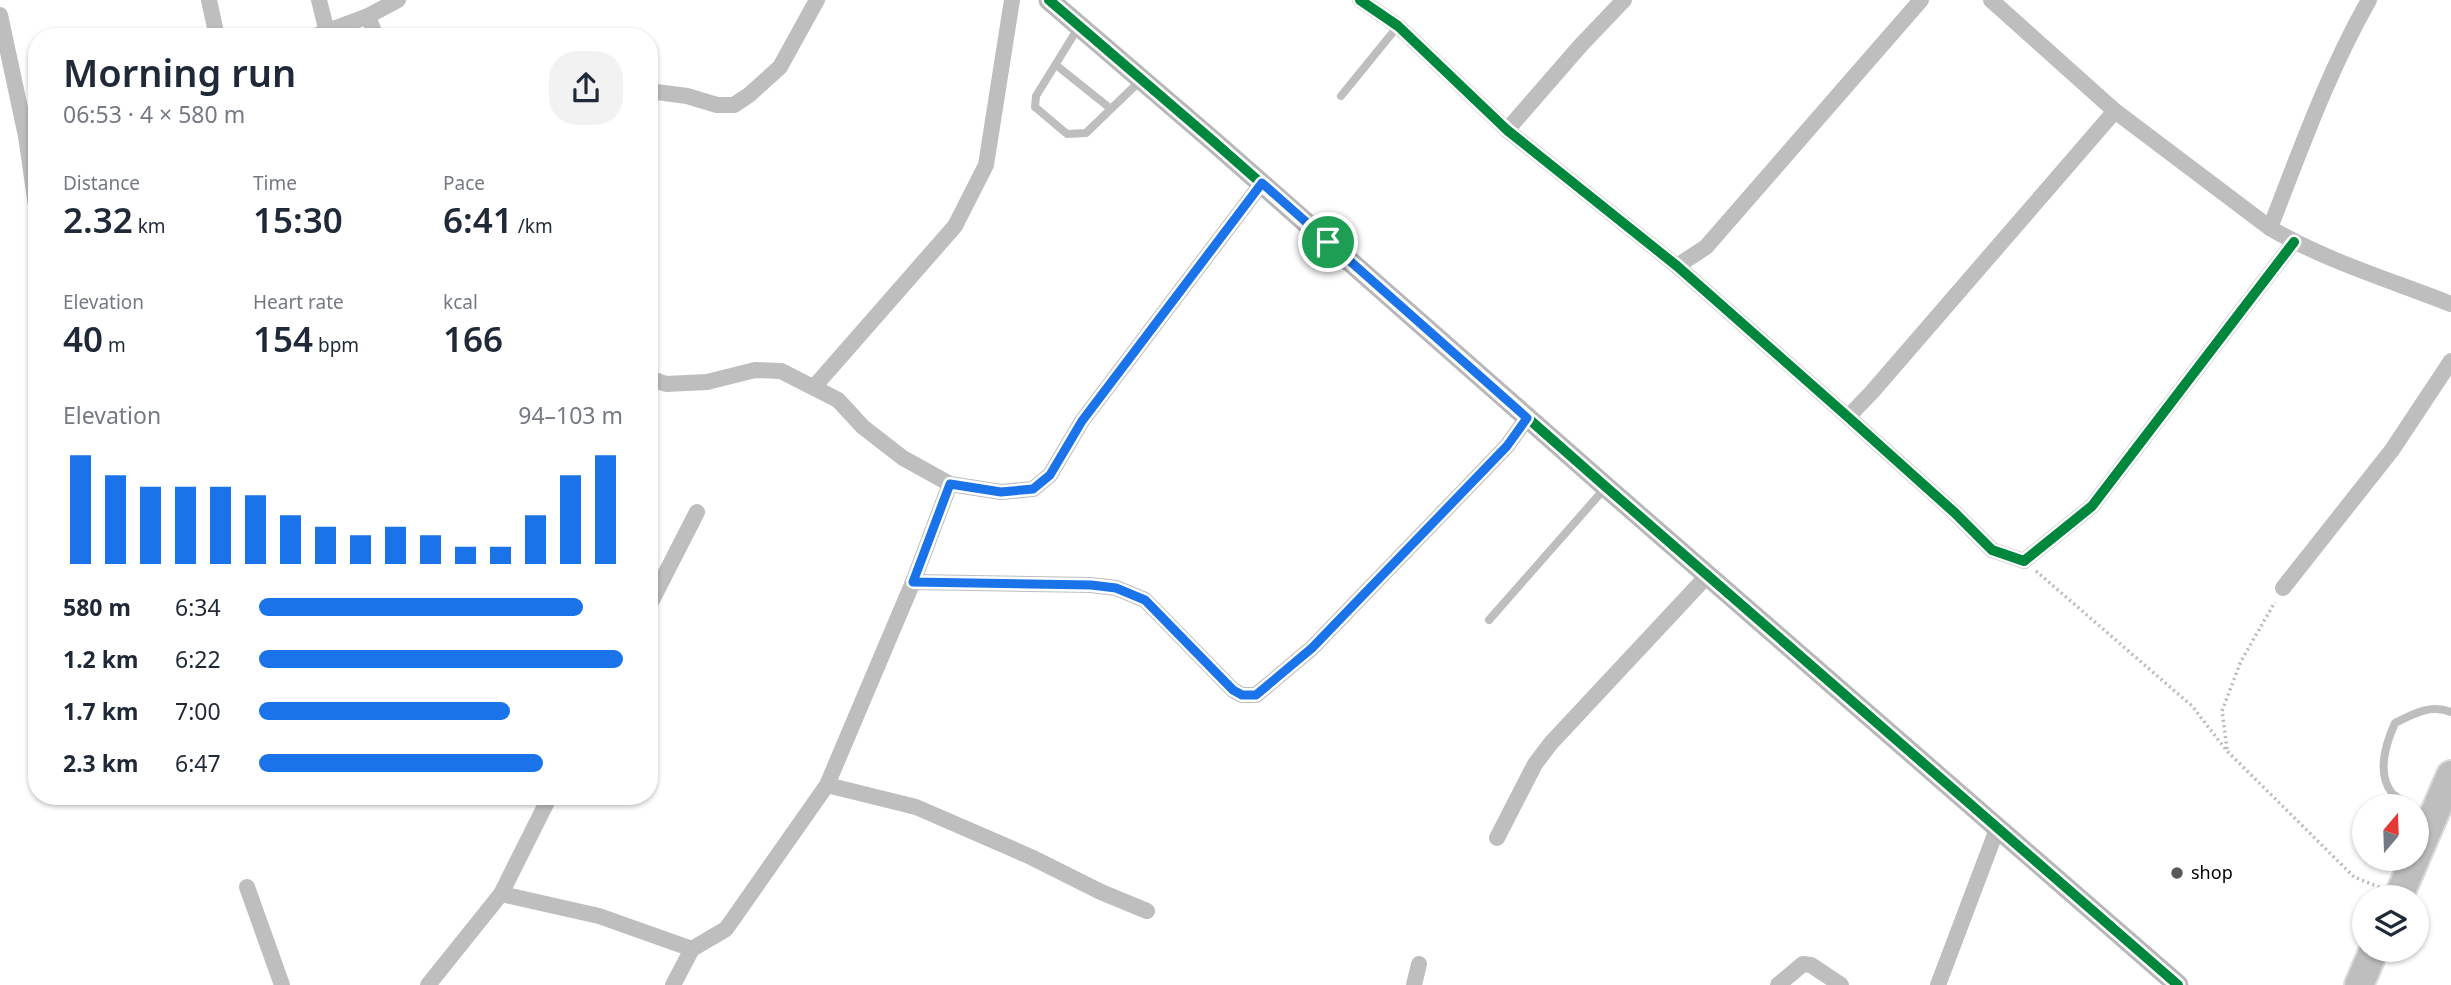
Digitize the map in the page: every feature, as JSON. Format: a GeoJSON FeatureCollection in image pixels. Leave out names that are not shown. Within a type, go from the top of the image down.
{"type":"FeatureCollection","features":[{"type":"Feature","properties":{"kind":"highway"},"geometry":{"type":"LineString","coordinates":[[2429,805],[2451,775]]}},
{"type":"Feature","properties":{"kind":"highway"},"geometry":{"type":"LineString","coordinates":[[2359,985],[2369,962]]}},
{"type":"Feature","properties":{"kind":"street"},"geometry":{"type":"LineString","coordinates":[[209,0],[215,28]]}},
{"type":"Feature","properties":{"kind":"street"},"geometry":{"type":"LineString","coordinates":[[318,0],[320,28]]}},
{"type":"Feature","properties":{"kind":"street"},"geometry":{"type":"LineString","coordinates":[[336,28],[368,16],[398,0]]}},
{"type":"Feature","properties":{"kind":"street"},"geometry":{"type":"LineString","coordinates":[[658,92],[687,96],[717,105],[734,105],[780,67],[817,0]]}},
{"type":"Feature","properties":{"kind":"street"},"geometry":{"type":"LineString","coordinates":[[814,387],[955,226],[979,182],[986,166],[1012,0]]}},
{"type":"Feature","properties":{"kind":"street"},"geometry":{"type":"LineString","coordinates":[[1049,0],[1262,183],[1707,576],[2178,985]]}},
{"type":"Feature","properties":{"kind":"street"},"geometry":{"type":"LineString","coordinates":[[1360,0],[1398,26],[1507,130],[1677,266],[1955,513],[1992,550],[2024,561],[2092,506],[2294,242]]}},
{"type":"Feature","properties":{"kind":"street"},"geometry":{"type":"LineString","coordinates":[[1507,130],[1624,0]]}},
{"type":"Feature","properties":{"kind":"street"},"geometry":{"type":"LineString","coordinates":[[1677,266],[1706,247],[1922,0]]}},
{"type":"Feature","properties":{"kind":"street"},"geometry":{"type":"LineString","coordinates":[[1991,0],[2115,111],[2270,228],[2294,242],[2451,304]]}},
{"type":"Feature","properties":{"kind":"street"},"geometry":{"type":"LineString","coordinates":[[2270,228],[2321,97],[2350,33],[2369,0]]}},
{"type":"Feature","properties":{"kind":"street"},"geometry":{"type":"LineString","coordinates":[[0,15],[28,123]]}},
{"type":"Feature","properties":{"kind":"street"},"geometry":{"type":"LineString","coordinates":[[368,16],[373,28]]}},
{"type":"Feature","properties":{"kind":"street"},"geometry":{"type":"LineString","coordinates":[[1848,417],[2115,111]]}},
{"type":"Feature","properties":{"kind":"street"},"geometry":{"type":"LineString","coordinates":[[658,381],[666,384],[707,382],[755,370],[781,371],[838,400],[863,427],[903,458],[950,484],[1001,492],[1033,489],[1050,475],[1082,421],[1262,183]]}},
{"type":"Feature","properties":{"kind":"street"},"geometry":{"type":"LineString","coordinates":[[2283,588],[2392,450],[2451,361]]}},
{"type":"Feature","properties":{"kind":"street"},"geometry":{"type":"LineString","coordinates":[[913,582],[1091,585],[1116,588],[1145,600],[1233,690],[1242,695],[1256,695],[1312,648],[1507,446],[1527,418]]}},
{"type":"Feature","properties":{"kind":"street"},"geometry":{"type":"LineString","coordinates":[[673,985],[692,949],[726,929],[827,785],[913,582],[950,484]]}},
{"type":"Feature","properties":{"kind":"street"},"geometry":{"type":"LineString","coordinates":[[658,588],[697,512]]}},
{"type":"Feature","properties":{"kind":"street"},"geometry":{"type":"LineString","coordinates":[[1497,838],[1535,764],[1551,743],[1707,576]]}},
{"type":"Feature","properties":{"kind":"street"},"geometry":{"type":"LineString","coordinates":[[827,785],[916,807],[1147,911]]}},
{"type":"Feature","properties":{"kind":"street"},"geometry":{"type":"LineString","coordinates":[[428,985],[501,894],[546,805]]}},
{"type":"Feature","properties":{"kind":"street"},"geometry":{"type":"LineString","coordinates":[[1938,985],[1997,829]]}},
{"type":"Feature","properties":{"kind":"street"},"geometry":{"type":"LineString","coordinates":[[247,887],[282,985]]}},
{"type":"Feature","properties":{"kind":"street"},"geometry":{"type":"LineString","coordinates":[[501,894],[599,916],[692,949]]}},
{"type":"Feature","properties":{"kind":"street"},"geometry":{"type":"LineString","coordinates":[[1414,985],[1419,964]]}},
{"type":"Feature","properties":{"kind":"street"},"geometry":{"type":"LineString","coordinates":[[1778,985],[1803,964],[1811,965],[1841,985]]}},
{"type":"Feature","properties":{"kind":"lane"},"geometry":{"type":"LineString","coordinates":[[1080,26],[1036,96],[1035,107],[1067,134],[1086,133],[1141,80]]}},
{"type":"Feature","properties":{"kind":"lane"},"geometry":{"type":"LineString","coordinates":[[1341,96],[1398,26]]}},
{"type":"Feature","properties":{"kind":"lane"},"geometry":{"type":"LineString","coordinates":[[1056,65],[1111,109]]}},
{"type":"Feature","properties":{"kind":"lane"},"geometry":{"type":"LineString","coordinates":[[1489,620],[1606,487]]}},
{"type":"Feature","properties":{"kind":"lane"},"geometry":{"type":"LineString","coordinates":[[2394,794],[2384,769],[2386,745],[2395,723],[2419,710],[2441,708],[2451,712]]}},
{"type":"Feature","properties":{"kind":"path"},"geometry":{"type":"LineString","coordinates":[[2024,561],[2192,706],[2227,751],[2354,877],[2373,885]]}},
{"type":"Feature","properties":{"kind":"path"},"geometry":{"type":"LineString","coordinates":[[2227,751],[2222,711],[2241,661],[2283,588]]}},
{"type":"Feature","properties":{"kind":"cycle path"},"geometry":{"type":"LineString","coordinates":[[1049,0],[2178,985]]}},
{"type":"Feature","properties":{"kind":"cycle path"},"geometry":{"type":"LineString","coordinates":[[1360,0],[1398,26],[1507,130],[1677,266],[1955,513],[1992,550],[2024,561],[2092,506],[2294,242]]}},
{"type":"Feature","properties":{"kind":"place","name":"shop"},"geometry":{"type":"Point","coordinates":[2177,873]}},
{"type":"Feature","properties":{"kind":"route"},"geometry":{"type":"LineString","coordinates":[[1262,183],[1328,242],[1527,418],[1507,446],[1312,648],[1256,695],[1242,695],[1233,690],[1145,600],[1116,588],[1091,585],[913,582],[950,484],[1001,492],[1033,489],[1050,475],[1082,421],[1262,183]]}}]}
